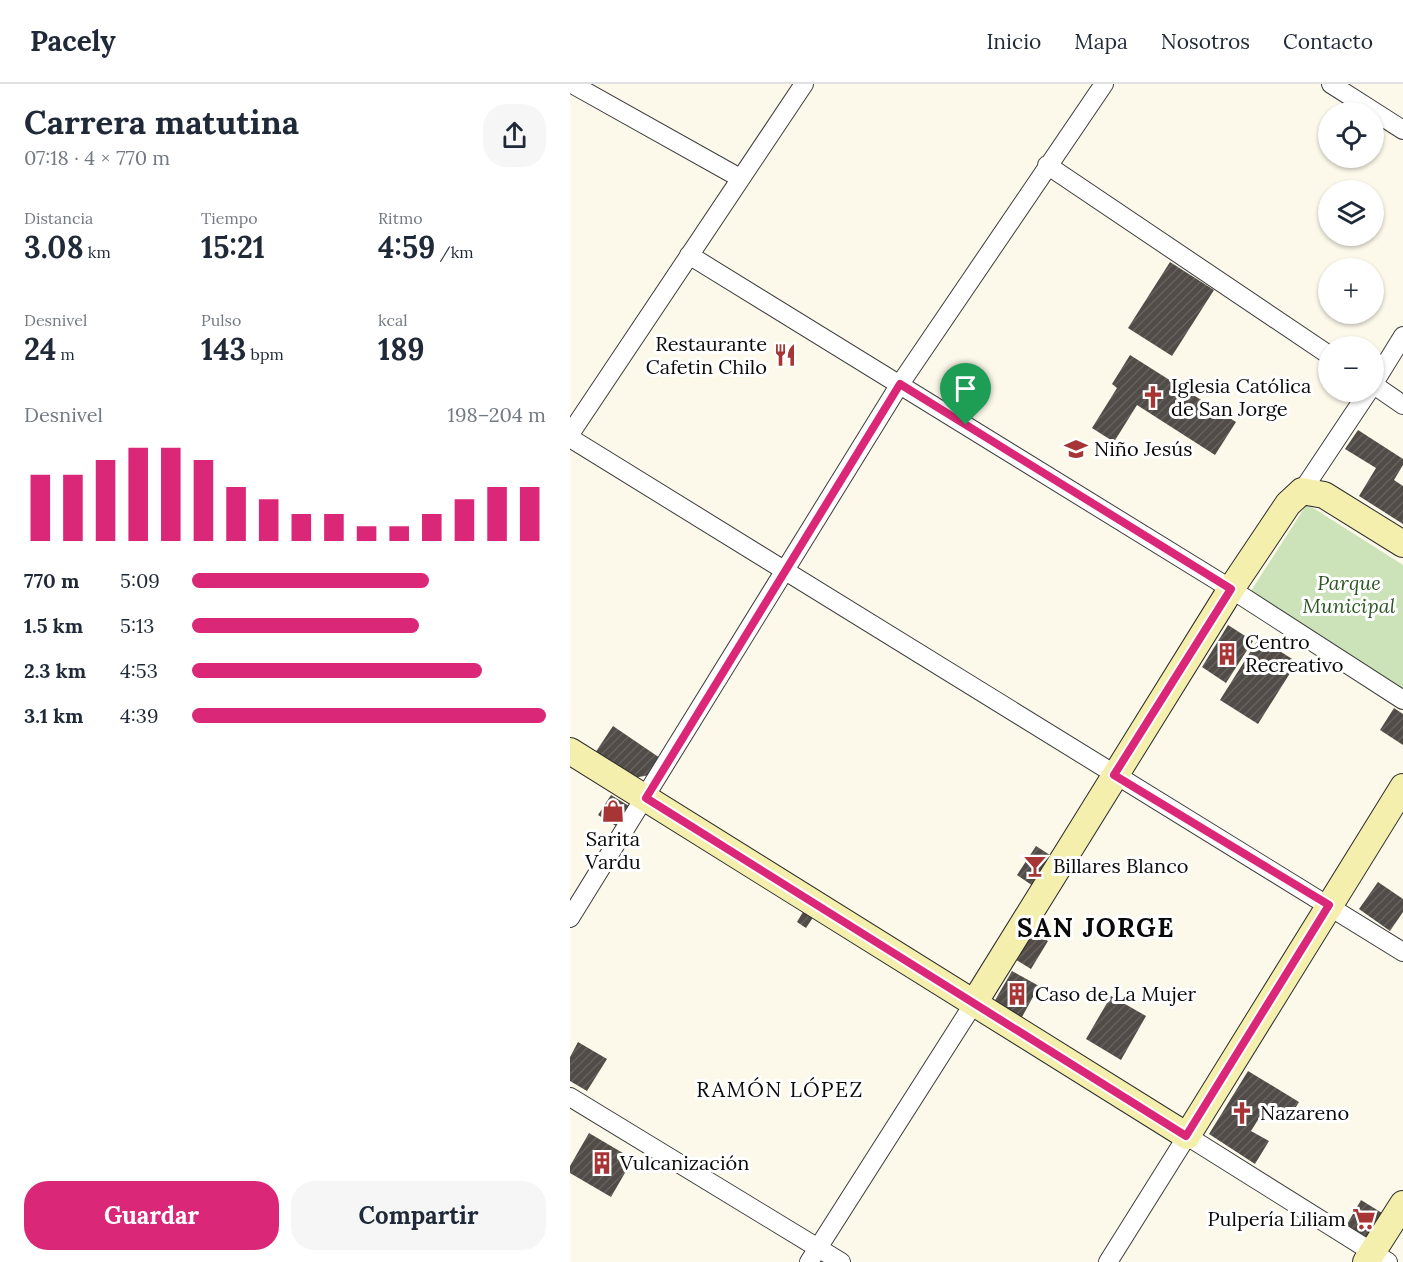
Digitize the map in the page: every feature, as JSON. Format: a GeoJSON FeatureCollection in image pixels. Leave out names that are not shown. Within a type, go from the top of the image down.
{"type":"FeatureCollection","features":[{"type":"Feature","properties":{"kind":"main road"},"geometry":{"type":"LineString","coordinates":[[974,1003],[1231,589],[1288,504],[1302,491],[1324,495],[1403,544]]}},
{"type":"Feature","properties":{"kind":"main road"},"geometry":{"type":"LineString","coordinates":[[570,751],[1186,1136],[1403,787]]}},
{"type":"Feature","properties":{"kind":"main road"},"geometry":{"type":"LineString","coordinates":[[1375,1259],[1403,1204]]}},
{"type":"Feature","properties":{"kind":"street"},"geometry":{"type":"LineString","coordinates":[[572,84],[740,178]]}},
{"type":"Feature","properties":{"kind":"street"},"geometry":{"type":"LineString","coordinates":[[804,84],[570,436],[786,572],[1403,952]]}},
{"type":"Feature","properties":{"kind":"street"},"geometry":{"type":"LineString","coordinates":[[570,918],[786,572],[900,384],[1104,84]]}},
{"type":"Feature","properties":{"kind":"street"},"geometry":{"type":"LineString","coordinates":[[1331,84],[1403,130]]}},
{"type":"Feature","properties":{"kind":"street"},"geometry":{"type":"LineString","coordinates":[[1047,165],[1318,348]]}},
{"type":"Feature","properties":{"kind":"street"},"geometry":{"type":"LineString","coordinates":[[689,255],[1231,589],[1403,700]]}},
{"type":"Feature","properties":{"kind":"street"},"geometry":{"type":"LineString","coordinates":[[1384,367],[1403,336]]}},
{"type":"Feature","properties":{"kind":"street"},"geometry":{"type":"LineString","coordinates":[[1384,391],[1403,405]]}},
{"type":"Feature","properties":{"kind":"street"},"geometry":{"type":"LineString","coordinates":[[1302,491],[1361,402]]}},
{"type":"Feature","properties":{"kind":"street"},"geometry":{"type":"LineString","coordinates":[[814,1255],[974,1003]]}},
{"type":"Feature","properties":{"kind":"street"},"geometry":{"type":"LineString","coordinates":[[570,1097],[814,1255],[841,1262]]}},
{"type":"Feature","properties":{"kind":"street"},"geometry":{"type":"LineString","coordinates":[[1107,1262],[1186,1136],[1375,1259]]}},
{"type":"Feature","properties":{"kind":"green space","name":"Parque Municipal"},"geometry":{"type":"Polygon","coordinates":[[[1307,504],[1403,565],[1403,692],[1249,594],[1307,504]]]}},
{"type":"Feature","properties":{"kind":"building"},"geometry":{"type":"Polygon","coordinates":[[[1170,262],[1214,290],[1172,356],[1128,328],[1170,262]]]}},
{"type":"Feature","properties":{"kind":"building","name":"Iglesia Católica de San Jorge"},"geometry":{"type":"Polygon","coordinates":[[[1130,355],[1236,422],[1215,455],[1137,405],[1114,442],[1092,428],[1117,388],[1112,384],[1130,355]]]}},
{"type":"Feature","properties":{"kind":"building"},"geometry":{"type":"Polygon","coordinates":[[[1358,430],[1403,459],[1403,465],[1394,480],[1403,486],[1403,524],[1359,496],[1376,468],[1345,449],[1358,430]]]}},
{"type":"Feature","properties":{"kind":"building","name":"Centro Recreativo"},"geometry":{"type":"Polygon","coordinates":[[[1228,625],[1253,641],[1226,683],[1202,667],[1228,625]]]}},
{"type":"Feature","properties":{"kind":"building"},"geometry":{"type":"Polygon","coordinates":[[[1259,638],[1297,662],[1258,724],[1220,700],[1259,638]]]}},
{"type":"Feature","properties":{"kind":"building"},"geometry":{"type":"Polygon","coordinates":[[[1394,708],[1403,714],[1403,745],[1380,730],[1394,708]]]}},
{"type":"Feature","properties":{"kind":"building"},"geometry":{"type":"Polygon","coordinates":[[[613,726],[660,758],[650,775],[633,778],[595,753],[613,726]]]}},
{"type":"Feature","properties":{"kind":"building","name":"Sarita Vardu"},"geometry":{"type":"Polygon","coordinates":[[[611,795],[629,806],[616,826],[598,815],[611,795]]]}},
{"type":"Feature","properties":{"kind":"building","name":"Billares Blanco"},"geometry":{"type":"Polygon","coordinates":[[[1036,846],[1053,857],[1033,886],[1017,875],[1036,846]]]}},
{"type":"Feature","properties":{"kind":"building"},"geometry":{"type":"Polygon","coordinates":[[[1378,882],[1403,899],[1403,912],[1390,931],[1359,909],[1378,882]]]}},
{"type":"Feature","properties":{"kind":"building"},"geometry":{"type":"Polygon","coordinates":[[[804,910],[814,916],[806,928],[797,922],[804,910]]]}},
{"type":"Feature","properties":{"kind":"building"},"geometry":{"type":"Polygon","coordinates":[[[1032,931],[1048,941],[1031,969],[1015,959],[1032,931]]]}},
{"type":"Feature","properties":{"kind":"building","name":"Caso de La Mujer"},"geometry":{"type":"Polygon","coordinates":[[[1012,971],[1039,986],[1022,1017],[994,1002],[1012,971]]]}},
{"type":"Feature","properties":{"kind":"building"},"geometry":{"type":"Polygon","coordinates":[[[1111,996],[1146,1016],[1121,1060],[1086,1039],[1111,996]]]}},
{"type":"Feature","properties":{"kind":"building"},"geometry":{"type":"Polygon","coordinates":[[[578,1042],[607,1059],[587,1091],[570,1081],[570,1057],[578,1042]]]}},
{"type":"Feature","properties":{"kind":"building","name":"Nazareno"},"geometry":{"type":"Polygon","coordinates":[[[1248,1071],[1299,1102],[1288,1120],[1266,1107],[1251,1131],[1269,1141],[1255,1164],[1209,1134],[1248,1071]]]}},
{"type":"Feature","properties":{"kind":"building","name":"Vulcanización"},"geometry":{"type":"Polygon","coordinates":[[[589,1133],[633,1159],[611,1197],[570,1173],[570,1166],[589,1133]]]}},
{"type":"Feature","properties":{"kind":"building","name":"Pulpería Liliam"},"geometry":{"type":"Polygon","coordinates":[[[1361,1200],[1382,1213],[1367,1239],[1346,1226],[1361,1200]]]}},
{"type":"Feature","properties":{"kind":"place","name":"Restaurante Cafetin Chilo"},"geometry":{"type":"Point","coordinates":[785,355]}},
{"type":"Feature","properties":{"kind":"place","name":"Iglesia Católica de San Jorge"},"geometry":{"type":"Point","coordinates":[1153,397]}},
{"type":"Feature","properties":{"kind":"place","name":"Niño Jesús"},"geometry":{"type":"Point","coordinates":[1076,449]}},
{"type":"Feature","properties":{"kind":"place","name":"Centro Recreativo"},"geometry":{"type":"Point","coordinates":[1227,654]}},
{"type":"Feature","properties":{"kind":"place","name":"Sarita Vardu"},"geometry":{"type":"Point","coordinates":[613,811]}},
{"type":"Feature","properties":{"kind":"place","name":"Billares Blanco"},"geometry":{"type":"Point","coordinates":[1035,866]}},
{"type":"Feature","properties":{"kind":"place","name":"Caso de La Mujer"},"geometry":{"type":"Point","coordinates":[1017,994]}},
{"type":"Feature","properties":{"kind":"place","name":"Nazareno"},"geometry":{"type":"Point","coordinates":[1242,1113]}},
{"type":"Feature","properties":{"kind":"place","name":"Vulcanización"},"geometry":{"type":"Point","coordinates":[602,1163]}},
{"type":"Feature","properties":{"kind":"place","name":"Pulpería Liliam"},"geometry":{"type":"Point","coordinates":[1364,1219]}},
{"type":"Feature","properties":{"kind":"district","name":"SAN JORGE"},"geometry":{"type":"Point","coordinates":[1096,928]}},
{"type":"Feature","properties":{"kind":"district","name":"RAMÓN LÓPEZ"},"geometry":{"type":"Point","coordinates":[780,1090]}},
{"type":"Feature","properties":{"kind":"route"},"geometry":{"type":"LineString","coordinates":[[900,384],[966,425],[1231,589],[1114,775],[1329,905],[1186,1136],[646,798],[900,384]]}}]}
